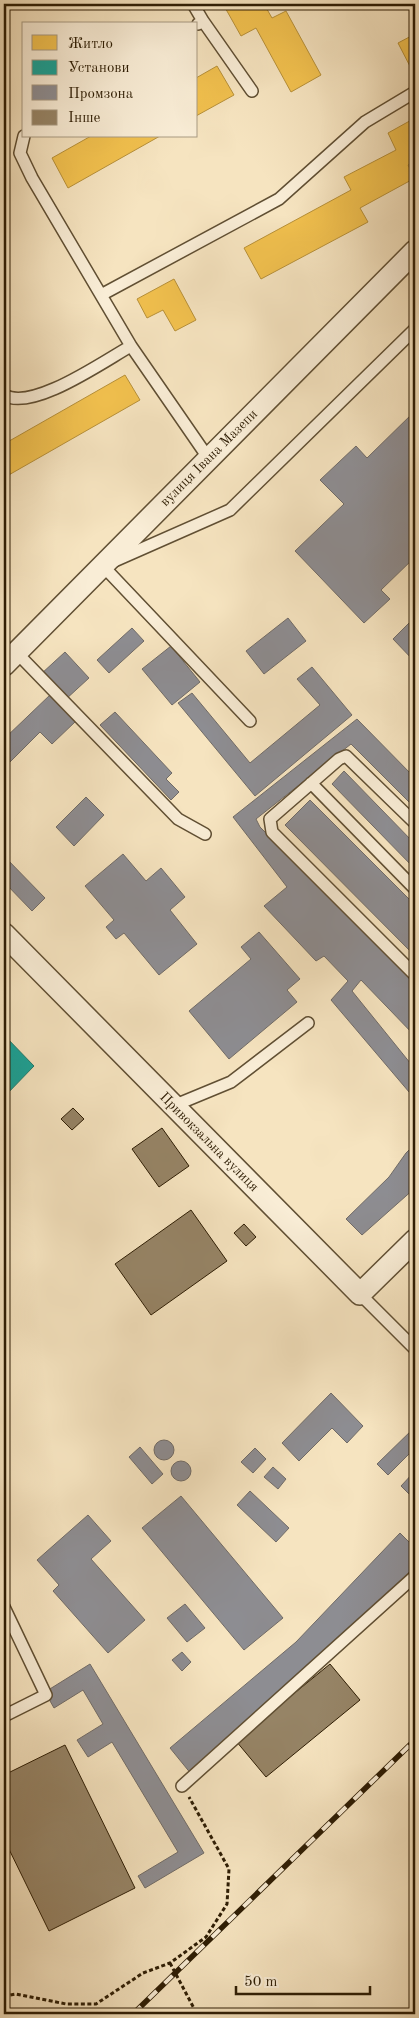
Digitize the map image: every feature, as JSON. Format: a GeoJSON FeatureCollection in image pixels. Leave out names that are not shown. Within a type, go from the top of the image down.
{"type":"FeatureCollection","features":[{"type":"Feature","properties":{"kind":"street","name":"вулиця Івана Мазепи"},"geometry":{"type":"LineString","coordinates":[[10,659],[415,252]]}},
{"type":"Feature","properties":{"kind":"street","name":"Привокзальна вулиця"},"geometry":{"type":"LineString","coordinates":[[4,934],[360,1294]]}},
{"type":"Feature","properties":{"kind":"street"},"geometry":{"type":"LineString","coordinates":[[360,1294],[415,1240]]}},
{"type":"Feature","properties":{"kind":"lane"},"geometry":{"type":"LineString","coordinates":[[193,4],[200,23],[252,91]]}},
{"type":"Feature","properties":{"kind":"lane"},"geometry":{"type":"LineString","coordinates":[[101,295],[279,199],[365,122],[415,92]]}},
{"type":"Feature","properties":{"kind":"lane"},"geometry":{"type":"LineString","coordinates":[[24,138],[20,153],[101,295],[131,346],[209,459]]}},
{"type":"Feature","properties":{"kind":"lane"},"geometry":{"type":"LineString","coordinates":[[250,722],[103,566],[230,510],[415,329]]}},
{"type":"Feature","properties":{"kind":"lane"},"geometry":{"type":"LineString","coordinates":[[4,395],[10,399],[28,399],[47,394],[131,346]]}},
{"type":"Feature","properties":{"kind":"lane"},"geometry":{"type":"LineString","coordinates":[[10,659],[178,819],[205,834]]}},
{"type":"Feature","properties":{"kind":"lane"},"geometry":{"type":"LineString","coordinates":[[415,823],[346,756],[339,759],[270,819],[272,832],[415,975]]}},
{"type":"Feature","properties":{"kind":"lane"},"geometry":{"type":"LineString","coordinates":[[311,783],[415,889]]}},
{"type":"Feature","properties":{"kind":"lane"},"geometry":{"type":"LineString","coordinates":[[174,1106],[230,1082],[308,1023]]}},
{"type":"Feature","properties":{"kind":"lane"},"geometry":{"type":"LineString","coordinates":[[360,1294],[415,1349]]}},
{"type":"Feature","properties":{"kind":"lane"},"geometry":{"type":"LineString","coordinates":[[182,1786],[415,1576]]}},
{"type":"Feature","properties":{"kind":"lane"},"geometry":{"type":"LineString","coordinates":[[4,1608],[46,1695],[4,1716]]}},
{"type":"Feature","properties":{"kind":"path"},"geometry":{"type":"LineString","coordinates":[[4,1996],[16,1994],[66,2004],[96,2004],[143,1973],[170,1963],[206,1937],[227,1904],[229,1869],[182,1786]]}},
{"type":"Feature","properties":{"kind":"path"},"geometry":{"type":"LineString","coordinates":[[170,1963],[197,2014]]}},
{"type":"Feature","properties":{"kind":"building: Житло"},"geometry":{"type":"Polygon","coordinates":[[[223,4],[264,4],[272,18],[286,11],[321,75],[291,92],[256,28],[241,36],[223,4]]]}},
{"type":"Feature","properties":{"kind":"building: Житло"},"geometry":{"type":"Polygon","coordinates":[[[415,34],[415,74],[414,74],[398,43],[415,34]]]}},
{"type":"Feature","properties":{"kind":"building: Житло"},"geometry":{"type":"Polygon","coordinates":[[[217,66],[234,95],[198,115],[198,77],[217,66]]]}},
{"type":"Feature","properties":{"kind":"building: Житло"},"geometry":{"type":"Polygon","coordinates":[[[415,118],[415,161],[408,165],[415,178],[360,208],[368,222],[261,279],[244,248],[351,190],[344,177],[396,150],[388,133],[415,118]]]}},
{"type":"Feature","properties":{"kind":"building: Житло"},"geometry":{"type":"Polygon","coordinates":[[[87,138],[156,138],[68,188],[52,158],[87,138]]]}},
{"type":"Feature","properties":{"kind":"building: Житло"},"geometry":{"type":"Polygon","coordinates":[[[174,279],[196,320],[175,331],[163,310],[147,318],[137,299],[174,279]]]}},
{"type":"Feature","properties":{"kind":"building: Житло"},"geometry":{"type":"Polygon","coordinates":[[[125,375],[140,400],[7,476],[4,469],[4,444],[125,375]]]}},
{"type":"Feature","properties":{"kind":"building: Установи"},"geometry":{"type":"Polygon","coordinates":[[[4,1035],[34,1066],[4,1097],[4,1035]]]}},
{"type":"Feature","properties":{"kind":"building: Промзона"},"geometry":{"type":"Polygon","coordinates":[[[415,411],[415,557],[381,590],[390,599],[364,623],[295,551],[344,504],[320,480],[356,446],[367,458],[415,411]]]}},
{"type":"Feature","properties":{"kind":"building: Промзона"},"geometry":{"type":"Polygon","coordinates":[[[415,617],[415,662],[393,639],[415,617]]]}},
{"type":"Feature","properties":{"kind":"building: Промзона"},"geometry":{"type":"Polygon","coordinates":[[[288,618],[306,641],[264,674],[246,651],[288,618]]]}},
{"type":"Feature","properties":{"kind":"building: Промзона"},"geometry":{"type":"Polygon","coordinates":[[[132,628],[144,641],[109,673],[97,660],[132,628]]]}},
{"type":"Feature","properties":{"kind":"building: Промзона"},"geometry":{"type":"Polygon","coordinates":[[[171,646],[200,682],[172,705],[142,669],[171,646]]]}},
{"type":"Feature","properties":{"kind":"building: Промзона"},"geometry":{"type":"Polygon","coordinates":[[[65,652],[89,678],[65,700],[41,674],[65,652]]]}},
{"type":"Feature","properties":{"kind":"building: Промзона"},"geometry":{"type":"Polygon","coordinates":[[[312,667],[352,715],[255,796],[178,703],[192,693],[250,763],[320,705],[297,679],[312,667]]]}},
{"type":"Feature","properties":{"kind":"building: Промзона"},"geometry":{"type":"Polygon","coordinates":[[[51,694],[76,721],[52,744],[40,732],[4,768],[4,739],[51,694]]]}},
{"type":"Feature","properties":{"kind":"building: Промзона"},"geometry":{"type":"Polygon","coordinates":[[[115,712],[172,773],[166,779],[179,792],[171,800],[100,725],[115,712]]]}},
{"type":"Feature","properties":{"kind":"building: Промзона"},"geometry":{"type":"Polygon","coordinates":[[[357,719],[415,778],[415,808],[351,744],[256,819],[260,827],[415,983],[415,1036],[361,980],[352,991],[415,1069],[415,1099],[331,1000],[348,981],[324,956],[316,961],[264,906],[287,887],[233,817],[357,719]]]}},
{"type":"Feature","properties":{"kind":"building: Промзона"},"geometry":{"type":"Polygon","coordinates":[[[344,771],[415,844],[415,869],[332,784],[344,771]]]}},
{"type":"Feature","properties":{"kind":"building: Промзона"},"geometry":{"type":"Polygon","coordinates":[[[86,797],[104,815],[74,846],[56,827],[86,797]]]}},
{"type":"Feature","properties":{"kind":"building: Промзона"},"geometry":{"type":"Polygon","coordinates":[[[310,800],[415,905],[415,956],[285,825],[310,800]]]}},
{"type":"Feature","properties":{"kind":"building: Промзона"},"geometry":{"type":"Polygon","coordinates":[[[123,854],[146,881],[161,868],[185,897],[170,910],[197,944],[159,975],[124,933],[116,939],[106,927],[114,920],[85,886],[123,854]]]}},
{"type":"Feature","properties":{"kind":"building: Промзона"},"geometry":{"type":"Polygon","coordinates":[[[4,856],[45,898],[32,911],[4,882],[4,856]]]}},
{"type":"Feature","properties":{"kind":"building: Промзона"},"geometry":{"type":"Polygon","coordinates":[[[259,932],[300,979],[287,990],[297,1002],[229,1059],[189,1011],[251,959],[241,947],[259,932]]]}},
{"type":"Feature","properties":{"kind":"building: Промзона"},"geometry":{"type":"Polygon","coordinates":[[[415,1144],[415,1188],[362,1235],[346,1219],[389,1177],[415,1144]]]}},
{"type":"Feature","properties":{"kind":"building: Промзона"},"geometry":{"type":"Polygon","coordinates":[[[331,1393],[363,1426],[347,1443],[332,1428],[299,1461],[282,1443],[331,1393]]]}},
{"type":"Feature","properties":{"kind":"building: Промзона"},"geometry":{"type":"Polygon","coordinates":[[[415,1427],[415,1448],[388,1475],[377,1464],[415,1427]]]}},
{"type":"Feature","properties":{"kind":"building: Промзона"},"geometry":{"type":"Polygon","coordinates":[[[164,1440],[171,1443],[174,1450],[171,1457],[164,1460],[157,1457],[154,1450],[157,1443],[164,1440]]]}},
{"type":"Feature","properties":{"kind":"building: Промзона"},"geometry":{"type":"Polygon","coordinates":[[[140,1447],[163,1474],[152,1484],[129,1457],[140,1447]]]}},
{"type":"Feature","properties":{"kind":"building: Промзона"},"geometry":{"type":"Polygon","coordinates":[[[255,1448],[266,1459],[253,1473],[241,1462],[255,1448]]]}},
{"type":"Feature","properties":{"kind":"building: Промзона"},"geometry":{"type":"Polygon","coordinates":[[[181,1461],[188,1464],[191,1471],[188,1478],[181,1481],[174,1478],[171,1471],[174,1464],[181,1461]]]}},
{"type":"Feature","properties":{"kind":"building: Промзона"},"geometry":{"type":"Polygon","coordinates":[[[273,1467],[286,1479],[278,1489],[264,1477],[273,1467]]]}},
{"type":"Feature","properties":{"kind":"building: Промзона"},"geometry":{"type":"Polygon","coordinates":[[[415,1471],[415,1500],[401,1486],[415,1471]]]}},
{"type":"Feature","properties":{"kind":"building: Промзона"},"geometry":{"type":"Polygon","coordinates":[[[250,1491],[289,1528],[276,1542],[237,1505],[250,1491]]]}},
{"type":"Feature","properties":{"kind":"building: Промзона"},"geometry":{"type":"Polygon","coordinates":[[[181,1496],[283,1618],[244,1650],[142,1528],[181,1496]]]}},
{"type":"Feature","properties":{"kind":"building: Промзона"},"geometry":{"type":"Polygon","coordinates":[[[88,1515],[111,1541],[91,1559],[145,1620],[108,1653],[53,1591],[59,1585],[37,1560],[88,1515]]]}},
{"type":"Feature","properties":{"kind":"building: Промзона"},"geometry":{"type":"Polygon","coordinates":[[[400,1533],[415,1548],[415,1567],[318,1661],[192,1775],[170,1748],[296,1642],[400,1533]]]}},
{"type":"Feature","properties":{"kind":"building: Промзона"},"geometry":{"type":"Polygon","coordinates":[[[185,1604],[205,1628],[187,1642],[167,1618],[185,1604]]]}},
{"type":"Feature","properties":{"kind":"building: Промзона"},"geometry":{"type":"Polygon","coordinates":[[[182,1652],[191,1662],[182,1671],[172,1660],[182,1652]]]}},
{"type":"Feature","properties":{"kind":"building: Промзона"},"geometry":{"type":"Polygon","coordinates":[[[90,1664],[204,1853],[145,1888],[138,1876],[178,1852],[112,1742],[88,1757],[77,1740],[103,1724],[83,1690],[54,1708],[45,1692],[90,1664]]]}},
{"type":"Feature","properties":{"kind":"building: Інше"},"geometry":{"type":"Polygon","coordinates":[[[73,1108],[84,1119],[72,1130],[61,1119],[73,1108]]]}},
{"type":"Feature","properties":{"kind":"building: Інше"},"geometry":{"type":"Polygon","coordinates":[[[162,1128],[189,1166],[159,1187],[132,1149],[162,1128]]]}},
{"type":"Feature","properties":{"kind":"building: Інше"},"geometry":{"type":"Polygon","coordinates":[[[191,1210],[227,1261],[151,1315],[115,1264],[191,1210]]]}},
{"type":"Feature","properties":{"kind":"building: Інше"},"geometry":{"type":"Polygon","coordinates":[[[244,1224],[256,1237],[246,1246],[234,1233],[244,1224]]]}},
{"type":"Feature","properties":{"kind":"building: Інше"},"geometry":{"type":"Polygon","coordinates":[[[330,1664],[360,1700],[266,1777],[236,1741],[330,1664]]]}},
{"type":"Feature","properties":{"kind":"building: Інше"},"geometry":{"type":"Polygon","coordinates":[[[65,1745],[135,1888],[49,1931],[4,1839],[4,1775],[65,1745]]]}},
{"type":"Feature","properties":{"kind":"railway"},"geometry":{"type":"LineString","coordinates":[[133,2014],[415,1740]]}}]}
